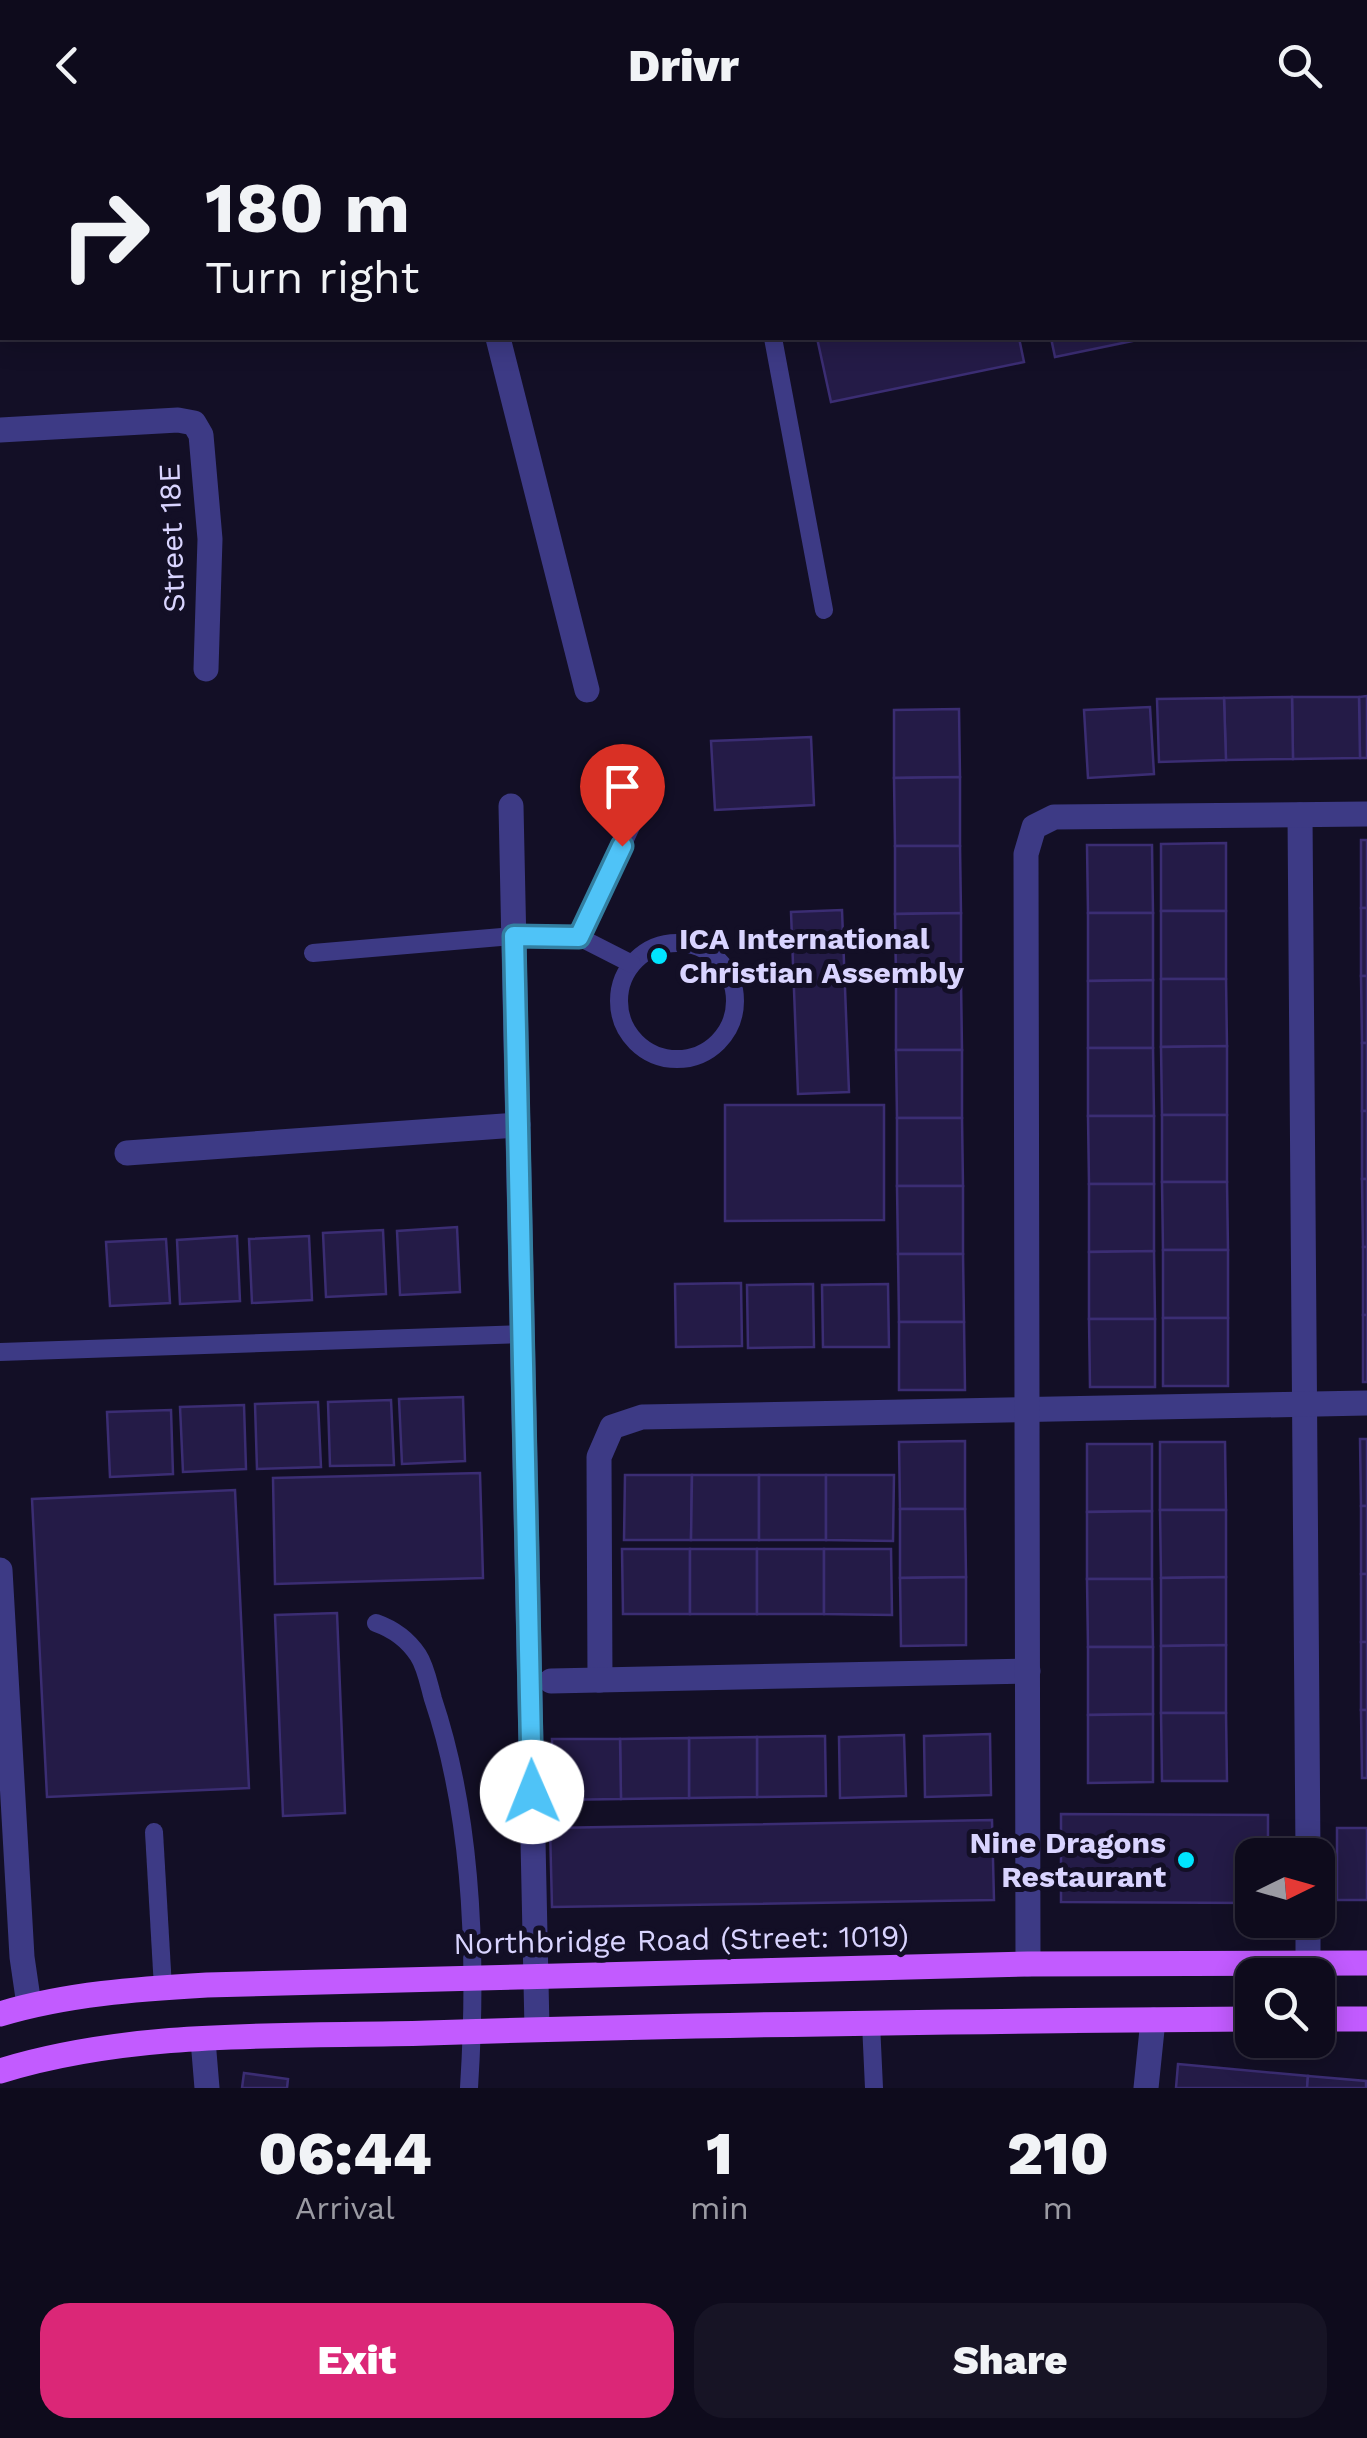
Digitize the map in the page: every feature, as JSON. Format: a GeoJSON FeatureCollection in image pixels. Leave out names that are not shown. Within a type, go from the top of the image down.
{"type":"FeatureCollection","features":[{"type":"Feature","properties":{"kind":"main road","name":"Northbridge Road (Street: 1019)"},"geometry":{"type":"LineString","coordinates":[[1335,1964],[1367,1963]]}},
{"type":"Feature","properties":{"kind":"main road","name":"Northbridge Road (Street: 1019)"},"geometry":{"type":"LineString","coordinates":[[0,2014],[29,2006],[163,1988],[1028,1964],[1235,1964]]}},
{"type":"Feature","properties":{"kind":"main road"},"geometry":{"type":"LineString","coordinates":[[0,2072],[38,2060],[120,2046],[203,2040],[537,2029],[1235,2019]]}},
{"type":"Feature","properties":{"kind":"main road"},"geometry":{"type":"LineString","coordinates":[[1335,2019],[1367,2019]]}},
{"type":"Feature","properties":{"kind":"street"},"geometry":{"type":"LineString","coordinates":[[499,340],[587,690]]}},
{"type":"Feature","properties":{"kind":"street","name":"Street 18E"},"geometry":{"type":"LineString","coordinates":[[0,430],[178,420],[194,423],[201,435],[210,539],[206,669]]}},
{"type":"Feature","properties":{"kind":"street"},"geometry":{"type":"LineString","coordinates":[[511,806],[522,1334],[540,1682],[537,2029]]}},
{"type":"Feature","properties":{"kind":"street"},"geometry":{"type":"LineString","coordinates":[[1028,1964],[1026,854],[1034,827],[1054,817],[1367,814]]}},
{"type":"Feature","properties":{"kind":"street"},"geometry":{"type":"LineString","coordinates":[[1300,815],[1308,1838]]}},
{"type":"Feature","properties":{"kind":"street"},"geometry":{"type":"LineString","coordinates":[[127,1153],[518,1125]]}},
{"type":"Feature","properties":{"kind":"street"},"geometry":{"type":"LineString","coordinates":[[600,1680],[599,1457],[612,1427],[642,1417],[1367,1403]]}},
{"type":"Feature","properties":{"kind":"street"},"geometry":{"type":"LineString","coordinates":[[0,1570],[22,1957],[29,2006]]}},
{"type":"Feature","properties":{"kind":"street"},"geometry":{"type":"LineString","coordinates":[[540,1682],[1028,1671]]}},
{"type":"Feature","properties":{"kind":"street"},"geometry":{"type":"LineString","coordinates":[[1146,2088],[1153,2020]]}},
{"type":"Feature","properties":{"kind":"street"},"geometry":{"type":"LineString","coordinates":[[203,2040],[206,2088]]}},
{"type":"Feature","properties":{"kind":"lane"},"geometry":{"type":"LineString","coordinates":[[772,340],[824,610]]}},
{"type":"Feature","properties":{"kind":"lane"},"geometry":{"type":"LineString","coordinates":[[579,937],[636,816]]}},
{"type":"Feature","properties":{"kind":"lane"},"geometry":{"type":"LineString","coordinates":[[313,954],[514,936],[579,937],[632,964]]}},
{"type":"Feature","properties":{"kind":"lane"},"geometry":{"type":"LineString","coordinates":[[686,943],[719,961],[728,975],[735,1008],[721,1039],[706,1052],[687,1058],[666,1058],[648,1051],[632,1038],[619,1001],[622,981],[632,964],[648,951],[666,944],[686,943]]}},
{"type":"Feature","properties":{"kind":"lane"},"geometry":{"type":"LineString","coordinates":[[0,1352],[522,1334]]}},
{"type":"Feature","properties":{"kind":"lane"},"geometry":{"type":"LineString","coordinates":[[376,1623],[394,1630],[419,1656],[447,1740],[465,1843],[472,2031],[469,2088]]}},
{"type":"Feature","properties":{"kind":"lane"},"geometry":{"type":"LineString","coordinates":[[154,1832],[163,1988]]}},
{"type":"Feature","properties":{"kind":"lane"},"geometry":{"type":"LineString","coordinates":[[871,2023],[874,2088]]}},
{"type":"Feature","properties":{"kind":"building"},"geometry":{"type":"Polygon","coordinates":[[[817,340],[1019,340],[1024,362],[831,402],[817,340]]]}},
{"type":"Feature","properties":{"kind":"building"},"geometry":{"type":"Polygon","coordinates":[[[1051,340],[1137,340],[1055,357],[1051,340]]]}},
{"type":"Feature","properties":{"kind":"building"},"geometry":{"type":"Polygon","coordinates":[[[1367,696],[1367,758],[1360,758],[1359,697],[1367,696]]]}},
{"type":"Feature","properties":{"kind":"building"},"geometry":{"type":"Polygon","coordinates":[[[1292,697],[1359,697],[1360,758],[1293,759],[1292,697]]]}},
{"type":"Feature","properties":{"kind":"building"},"geometry":{"type":"Polygon","coordinates":[[[1292,697],[1293,759],[1226,760],[1224,698],[1292,697]]]}},
{"type":"Feature","properties":{"kind":"building"},"geometry":{"type":"Polygon","coordinates":[[[1224,698],[1226,760],[1159,762],[1157,699],[1224,698]]]}},
{"type":"Feature","properties":{"kind":"building"},"geometry":{"type":"Polygon","coordinates":[[[1150,707],[1154,774],[1088,778],[1084,710],[1150,707]]]}},
{"type":"Feature","properties":{"kind":"building"},"geometry":{"type":"Polygon","coordinates":[[[959,709],[960,777],[894,778],[894,710],[959,709]]]}},
{"type":"Feature","properties":{"kind":"building"},"geometry":{"type":"Polygon","coordinates":[[[811,737],[814,805],[715,810],[711,741],[811,737]]]}},
{"type":"Feature","properties":{"kind":"building"},"geometry":{"type":"Polygon","coordinates":[[[960,777],[960,846],[895,846],[894,778],[960,777]]]}},
{"type":"Feature","properties":{"kind":"building"},"geometry":{"type":"Polygon","coordinates":[[[1361,840],[1367,840],[1367,908],[1361,908],[1361,840]]]}},
{"type":"Feature","properties":{"kind":"building"},"geometry":{"type":"Polygon","coordinates":[[[1226,843],[1226,911],[1161,911],[1161,844],[1226,843]]]}},
{"type":"Feature","properties":{"kind":"building"},"geometry":{"type":"Polygon","coordinates":[[[1087,845],[1152,845],[1153,913],[1088,913],[1087,845]]]}},
{"type":"Feature","properties":{"kind":"building"},"geometry":{"type":"Polygon","coordinates":[[[895,846],[960,846],[961,913],[895,914],[895,846]]]}},
{"type":"Feature","properties":{"kind":"building"},"geometry":{"type":"Polygon","coordinates":[[[1361,908],[1367,908],[1367,976],[1361,976],[1361,908]]]}},
{"type":"Feature","properties":{"kind":"building"},"geometry":{"type":"Polygon","coordinates":[[[842,910],[849,1092],[798,1094],[791,912],[842,910]]]}},
{"type":"Feature","properties":{"kind":"building"},"geometry":{"type":"Polygon","coordinates":[[[1161,911],[1226,911],[1226,979],[1161,979],[1161,911]]]}},
{"type":"Feature","properties":{"kind":"building"},"geometry":{"type":"Polygon","coordinates":[[[961,913],[961,982],[896,982],[895,914],[961,913]]]}},
{"type":"Feature","properties":{"kind":"building"},"geometry":{"type":"Polygon","coordinates":[[[1088,913],[1153,913],[1153,980],[1088,981],[1088,913]]]}},
{"type":"Feature","properties":{"kind":"building"},"geometry":{"type":"Polygon","coordinates":[[[1361,976],[1367,976],[1367,1043],[1362,1043],[1361,976]]]}},
{"type":"Feature","properties":{"kind":"building"},"geometry":{"type":"Polygon","coordinates":[[[1161,979],[1226,979],[1227,1046],[1161,1047],[1161,979]]]}},
{"type":"Feature","properties":{"kind":"building"},"geometry":{"type":"Polygon","coordinates":[[[1153,980],[1153,1048],[1088,1048],[1088,981],[1153,980]]]}},
{"type":"Feature","properties":{"kind":"building"},"geometry":{"type":"Polygon","coordinates":[[[896,982],[961,982],[962,1050],[896,1050],[896,982]]]}},
{"type":"Feature","properties":{"kind":"building"},"geometry":{"type":"Polygon","coordinates":[[[1362,1043],[1367,1043],[1367,1111],[1362,1111],[1362,1043]]]}},
{"type":"Feature","properties":{"kind":"building"},"geometry":{"type":"Polygon","coordinates":[[[1227,1046],[1227,1115],[1162,1115],[1161,1047],[1227,1046]]]}},
{"type":"Feature","properties":{"kind":"building"},"geometry":{"type":"Polygon","coordinates":[[[1088,1048],[1153,1048],[1154,1116],[1088,1116],[1088,1048]]]}},
{"type":"Feature","properties":{"kind":"building"},"geometry":{"type":"Polygon","coordinates":[[[896,1050],[962,1050],[962,1118],[897,1118],[896,1050]]]}},
{"type":"Feature","properties":{"kind":"building"},"geometry":{"type":"Polygon","coordinates":[[[725,1105],[884,1105],[884,1220],[725,1221],[725,1105]]]}},
{"type":"Feature","properties":{"kind":"building"},"geometry":{"type":"Polygon","coordinates":[[[1362,1111],[1367,1111],[1367,1179],[1362,1179],[1362,1111]]]}},
{"type":"Feature","properties":{"kind":"building"},"geometry":{"type":"Polygon","coordinates":[[[1162,1115],[1227,1115],[1227,1182],[1162,1182],[1162,1115]]]}},
{"type":"Feature","properties":{"kind":"building"},"geometry":{"type":"Polygon","coordinates":[[[1088,1116],[1154,1116],[1154,1184],[1089,1184],[1088,1116]]]}},
{"type":"Feature","properties":{"kind":"building"},"geometry":{"type":"Polygon","coordinates":[[[897,1118],[962,1118],[963,1186],[897,1186],[897,1118]]]}},
{"type":"Feature","properties":{"kind":"building"},"geometry":{"type":"Polygon","coordinates":[[[1362,1179],[1367,1179],[1367,1247],[1363,1247],[1362,1179]]]}},
{"type":"Feature","properties":{"kind":"building"},"geometry":{"type":"Polygon","coordinates":[[[1162,1182],[1227,1182],[1228,1250],[1163,1250],[1162,1182]]]}},
{"type":"Feature","properties":{"kind":"building"},"geometry":{"type":"Polygon","coordinates":[[[1089,1184],[1154,1184],[1154,1251],[1089,1252],[1089,1184]]]}},
{"type":"Feature","properties":{"kind":"building"},"geometry":{"type":"Polygon","coordinates":[[[897,1186],[963,1186],[963,1254],[898,1254],[897,1186]]]}},
{"type":"Feature","properties":{"kind":"building"},"geometry":{"type":"Polygon","coordinates":[[[457,1227],[460,1292],[400,1295],[397,1231],[457,1227]]]}},
{"type":"Feature","properties":{"kind":"building"},"geometry":{"type":"Polygon","coordinates":[[[383,1230],[386,1294],[326,1297],[323,1233],[383,1230]]]}},
{"type":"Feature","properties":{"kind":"building"},"geometry":{"type":"Polygon","coordinates":[[[237,1236],[240,1301],[180,1304],[177,1240],[237,1236]]]}},
{"type":"Feature","properties":{"kind":"building"},"geometry":{"type":"Polygon","coordinates":[[[309,1236],[312,1300],[252,1303],[249,1239],[309,1236]]]}},
{"type":"Feature","properties":{"kind":"building"},"geometry":{"type":"Polygon","coordinates":[[[166,1239],[170,1303],[110,1306],[106,1242],[166,1239]]]}},
{"type":"Feature","properties":{"kind":"building"},"geometry":{"type":"Polygon","coordinates":[[[1363,1247],[1367,1247],[1367,1315],[1363,1315],[1363,1247]]]}},
{"type":"Feature","properties":{"kind":"building"},"geometry":{"type":"Polygon","coordinates":[[[1163,1250],[1228,1250],[1228,1318],[1163,1318],[1163,1250]]]}},
{"type":"Feature","properties":{"kind":"building"},"geometry":{"type":"Polygon","coordinates":[[[1154,1251],[1155,1319],[1089,1319],[1089,1252],[1154,1251]]]}},
{"type":"Feature","properties":{"kind":"building"},"geometry":{"type":"Polygon","coordinates":[[[898,1254],[963,1254],[964,1322],[899,1322],[898,1254]]]}},
{"type":"Feature","properties":{"kind":"building"},"geometry":{"type":"Polygon","coordinates":[[[741,1283],[742,1346],[676,1347],[675,1284],[741,1283]]]}},
{"type":"Feature","properties":{"kind":"building"},"geometry":{"type":"Polygon","coordinates":[[[813,1284],[814,1347],[748,1348],[747,1285],[813,1284]]]}},
{"type":"Feature","properties":{"kind":"building"},"geometry":{"type":"Polygon","coordinates":[[[888,1284],[889,1347],[823,1347],[822,1285],[888,1284]]]}},
{"type":"Feature","properties":{"kind":"building"},"geometry":{"type":"Polygon","coordinates":[[[1363,1315],[1367,1315],[1367,1382],[1363,1382],[1363,1315]]]}},
{"type":"Feature","properties":{"kind":"building"},"geometry":{"type":"Polygon","coordinates":[[[1163,1318],[1228,1318],[1228,1386],[1163,1386],[1163,1318]]]}},
{"type":"Feature","properties":{"kind":"building"},"geometry":{"type":"Polygon","coordinates":[[[1089,1319],[1155,1319],[1155,1387],[1090,1387],[1089,1319]]]}},
{"type":"Feature","properties":{"kind":"building"},"geometry":{"type":"Polygon","coordinates":[[[899,1322],[964,1322],[965,1390],[899,1390],[899,1322]]]}},
{"type":"Feature","properties":{"kind":"building"},"geometry":{"type":"Polygon","coordinates":[[[463,1397],[465,1461],[402,1464],[399,1399],[463,1397]]]}},
{"type":"Feature","properties":{"kind":"building"},"geometry":{"type":"Polygon","coordinates":[[[391,1400],[394,1465],[330,1466],[328,1402],[391,1400]]]}},
{"type":"Feature","properties":{"kind":"building"},"geometry":{"type":"Polygon","coordinates":[[[318,1402],[321,1467],[257,1469],[255,1404],[318,1402]]]}},
{"type":"Feature","properties":{"kind":"building"},"geometry":{"type":"Polygon","coordinates":[[[244,1405],[246,1469],[183,1472],[180,1407],[244,1405]]]}},
{"type":"Feature","properties":{"kind":"building"},"geometry":{"type":"Polygon","coordinates":[[[171,1410],[173,1474],[110,1477],[107,1412],[171,1410]]]}},
{"type":"Feature","properties":{"kind":"building"},"geometry":{"type":"Polygon","coordinates":[[[1360,1439],[1367,1439],[1367,1506],[1361,1506],[1360,1439]]]}},
{"type":"Feature","properties":{"kind":"building"},"geometry":{"type":"Polygon","coordinates":[[[965,1441],[965,1509],[900,1509],[899,1442],[965,1441]]]}},
{"type":"Feature","properties":{"kind":"building"},"geometry":{"type":"Polygon","coordinates":[[[1160,1442],[1225,1442],[1226,1510],[1160,1510],[1160,1442]]]}},
{"type":"Feature","properties":{"kind":"building"},"geometry":{"type":"Polygon","coordinates":[[[1087,1444],[1152,1444],[1152,1511],[1087,1512],[1087,1444]]]}},
{"type":"Feature","properties":{"kind":"building"},"geometry":{"type":"Polygon","coordinates":[[[480,1473],[483,1578],[275,1584],[273,1478],[480,1473]]]}},
{"type":"Feature","properties":{"kind":"building"},"geometry":{"type":"Polygon","coordinates":[[[625,1475],[692,1475],[691,1540],[624,1540],[625,1475]]]}},
{"type":"Feature","properties":{"kind":"building"},"geometry":{"type":"Polygon","coordinates":[[[692,1475],[759,1475],[759,1540],[691,1540],[692,1475]]]}},
{"type":"Feature","properties":{"kind":"building"},"geometry":{"type":"Polygon","coordinates":[[[759,1475],[826,1475],[826,1540],[759,1540],[759,1475]]]}},
{"type":"Feature","properties":{"kind":"building"},"geometry":{"type":"Polygon","coordinates":[[[826,1475],[894,1475],[893,1541],[826,1540],[826,1475]]]}},
{"type":"Feature","properties":{"kind":"building"},"geometry":{"type":"Polygon","coordinates":[[[235,1490],[249,1788],[47,1797],[32,1499],[235,1490]]]}},
{"type":"Feature","properties":{"kind":"building"},"geometry":{"type":"Polygon","coordinates":[[[1361,1506],[1367,1506],[1367,1574],[1361,1574],[1361,1506]]]}},
{"type":"Feature","properties":{"kind":"building"},"geometry":{"type":"Polygon","coordinates":[[[900,1509],[965,1509],[966,1577],[900,1578],[900,1509]]]}},
{"type":"Feature","properties":{"kind":"building"},"geometry":{"type":"Polygon","coordinates":[[[1160,1510],[1226,1510],[1226,1577],[1161,1578],[1160,1510]]]}},
{"type":"Feature","properties":{"kind":"building"},"geometry":{"type":"Polygon","coordinates":[[[1152,1511],[1152,1579],[1087,1579],[1087,1512],[1152,1511]]]}},
{"type":"Feature","properties":{"kind":"building"},"geometry":{"type":"Polygon","coordinates":[[[622,1549],[690,1549],[690,1614],[623,1614],[622,1549]]]}},
{"type":"Feature","properties":{"kind":"building"},"geometry":{"type":"Polygon","coordinates":[[[690,1549],[757,1549],[757,1614],[690,1614],[690,1549]]]}},
{"type":"Feature","properties":{"kind":"building"},"geometry":{"type":"Polygon","coordinates":[[[757,1549],[824,1549],[824,1614],[757,1614],[757,1549]]]}},
{"type":"Feature","properties":{"kind":"building"},"geometry":{"type":"Polygon","coordinates":[[[824,1549],[891,1549],[892,1615],[824,1614],[824,1549]]]}},
{"type":"Feature","properties":{"kind":"building"},"geometry":{"type":"Polygon","coordinates":[[[1361,1574],[1367,1574],[1367,1642],[1361,1642],[1361,1574]]]}},
{"type":"Feature","properties":{"kind":"building"},"geometry":{"type":"Polygon","coordinates":[[[966,1577],[966,1645],[901,1646],[900,1578],[966,1577]]]}},
{"type":"Feature","properties":{"kind":"building"},"geometry":{"type":"Polygon","coordinates":[[[1226,1577],[1226,1645],[1161,1646],[1161,1578],[1226,1577]]]}},
{"type":"Feature","properties":{"kind":"building"},"geometry":{"type":"Polygon","coordinates":[[[1087,1579],[1152,1579],[1153,1647],[1088,1647],[1087,1579]]]}},
{"type":"Feature","properties":{"kind":"building"},"geometry":{"type":"Polygon","coordinates":[[[337,1613],[345,1813],[283,1816],[275,1615],[337,1613]]]}},
{"type":"Feature","properties":{"kind":"building"},"geometry":{"type":"Polygon","coordinates":[[[1361,1642],[1367,1642],[1367,1710],[1361,1710],[1361,1642]]]}},
{"type":"Feature","properties":{"kind":"building"},"geometry":{"type":"Polygon","coordinates":[[[1226,1645],[1226,1713],[1161,1713],[1161,1646],[1226,1645]]]}},
{"type":"Feature","properties":{"kind":"building"},"geometry":{"type":"Polygon","coordinates":[[[1088,1647],[1153,1647],[1153,1714],[1088,1715],[1088,1647]]]}},
{"type":"Feature","properties":{"kind":"building"},"geometry":{"type":"Polygon","coordinates":[[[1361,1710],[1367,1710],[1367,1778],[1362,1778],[1361,1710]]]}},
{"type":"Feature","properties":{"kind":"building"},"geometry":{"type":"Polygon","coordinates":[[[1161,1713],[1226,1713],[1227,1781],[1162,1781],[1161,1713]]]}},
{"type":"Feature","properties":{"kind":"building"},"geometry":{"type":"Polygon","coordinates":[[[1153,1714],[1153,1782],[1088,1783],[1088,1715],[1153,1714]]]}},
{"type":"Feature","properties":{"kind":"building"},"geometry":{"type":"Polygon","coordinates":[[[990,1734],[991,1795],[925,1797],[924,1736],[990,1734]]]}},
{"type":"Feature","properties":{"kind":"building"},"geometry":{"type":"Polygon","coordinates":[[[904,1735],[906,1796],[840,1798],[839,1737],[904,1735]]]}},
{"type":"Feature","properties":{"kind":"building"},"geometry":{"type":"Polygon","coordinates":[[[825,1736],[826,1796],[757,1797],[757,1737],[825,1736]]]}},
{"type":"Feature","properties":{"kind":"building"},"geometry":{"type":"Polygon","coordinates":[[[757,1737],[757,1797],[689,1798],[689,1738],[757,1737]]]}},
{"type":"Feature","properties":{"kind":"building"},"geometry":{"type":"Polygon","coordinates":[[[689,1738],[689,1798],[621,1799],[620,1739],[689,1738]]]}},
{"type":"Feature","properties":{"kind":"building"},"geometry":{"type":"Polygon","coordinates":[[[552,1739],[620,1739],[621,1799],[553,1800],[552,1739]]]}},
{"type":"Feature","properties":{"kind":"building"},"geometry":{"type":"Polygon","coordinates":[[[1061,1814],[1268,1815],[1268,1838],[1235,1838],[1235,1903],[1061,1902],[1061,1814]]]}},
{"type":"Feature","properties":{"kind":"building"},"geometry":{"type":"Polygon","coordinates":[[[992,1820],[994,1900],[552,1907],[550,1828],[992,1820]]]}},
{"type":"Feature","properties":{"kind":"building"},"geometry":{"type":"Polygon","coordinates":[[[1337,1828],[1367,1828],[1367,1900],[1337,1900],[1337,1828]]]}},
{"type":"Feature","properties":{"kind":"building"},"geometry":{"type":"Polygon","coordinates":[[[1178,2064],[1308,2076],[1307,2088],[1176,2088],[1178,2064]]]}},
{"type":"Feature","properties":{"kind":"building"},"geometry":{"type":"Polygon","coordinates":[[[244,2073],[288,2079],[287,2088],[242,2088],[244,2073]]]}},
{"type":"Feature","properties":{"kind":"building"},"geometry":{"type":"Polygon","coordinates":[[[1308,2076],[1366,2081],[1366,2088],[1307,2088],[1308,2076]]]}},
{"type":"Feature","properties":{"kind":"place","name":"ICA International Christian Assembly"},"geometry":{"type":"Point","coordinates":[659,956]}},
{"type":"Feature","properties":{"kind":"place","name":"Nine Dragons Restaurant"},"geometry":{"type":"Point","coordinates":[1186,1860]}},
{"type":"Feature","properties":{"kind":"route"},"geometry":{"type":"LineString","coordinates":[[532,1792],[514,936],[579,937],[622,846]]}}]}
